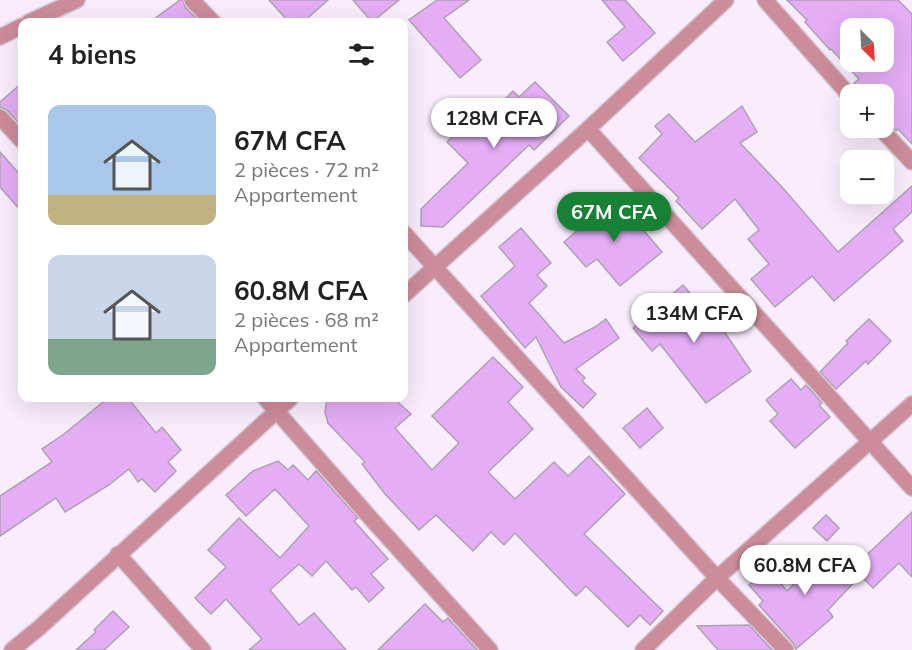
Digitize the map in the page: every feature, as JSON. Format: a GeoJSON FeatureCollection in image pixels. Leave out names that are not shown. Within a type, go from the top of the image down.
{"type":"FeatureCollection","features":[{"type":"Feature","properties":{"kind":"street"},"geometry":{"type":"LineString","coordinates":[[39,18],[77,0]]}},
{"type":"Feature","properties":{"kind":"street"},"geometry":{"type":"LineString","coordinates":[[192,0],[209,18]]}},
{"type":"Feature","properties":{"kind":"street"},"geometry":{"type":"LineString","coordinates":[[408,291],[588,129],[726,0]]}},
{"type":"Feature","properties":{"kind":"street"},"geometry":{"type":"LineString","coordinates":[[765,0],[840,85]]}},
{"type":"Feature","properties":{"kind":"street"},"geometry":{"type":"LineString","coordinates":[[0,38],[18,28]]}},
{"type":"Feature","properties":{"kind":"street"},"geometry":{"type":"LineString","coordinates":[[0,117],[18,137]]}},
{"type":"Feature","properties":{"kind":"street"},"geometry":{"type":"LineString","coordinates":[[588,129],[912,488]]}},
{"type":"Feature","properties":{"kind":"street"},"geometry":{"type":"LineString","coordinates":[[889,138],[912,162]]}},
{"type":"Feature","properties":{"kind":"street"},"geometry":{"type":"LineString","coordinates":[[408,237],[717,578],[786,650]]}},
{"type":"Feature","properties":{"kind":"street"},"geometry":{"type":"LineString","coordinates":[[270,402],[490,650]]}},
{"type":"Feature","properties":{"kind":"street"},"geometry":{"type":"LineString","coordinates":[[12,650],[286,402]]}},
{"type":"Feature","properties":{"kind":"street"},"geometry":{"type":"LineString","coordinates":[[643,650],[717,578],[912,404]]}},
{"type":"Feature","properties":{"kind":"street"},"geometry":{"type":"LineString","coordinates":[[118,554],[203,650]]}},
{"type":"Feature","properties":{"kind":"building"},"geometry":{"type":"Polygon","coordinates":[[[183,0],[185,7],[196,18],[155,18],[183,0]]]}},
{"type":"Feature","properties":{"kind":"building"},"geometry":{"type":"Polygon","coordinates":[[[269,0],[328,0],[308,18],[285,18],[269,0]]]}},
{"type":"Feature","properties":{"kind":"building"},"geometry":{"type":"Polygon","coordinates":[[[353,0],[399,0],[377,18],[369,18],[353,0]]]}},
{"type":"Feature","properties":{"kind":"building"},"geometry":{"type":"Polygon","coordinates":[[[437,0],[469,0],[444,18],[481,60],[460,78],[409,20],[437,0]]]}},
{"type":"Feature","properties":{"kind":"building"},"geometry":{"type":"Polygon","coordinates":[[[602,0],[625,0],[655,33],[623,61],[607,42],[625,27],[602,0]]]}},
{"type":"Feature","properties":{"kind":"building"},"geometry":{"type":"Polygon","coordinates":[[[787,0],[898,0],[912,14],[912,144],[898,129],[896,131],[894,129],[894,84],[854,83],[859,79],[852,72],[894,72],[894,18],[840,18],[840,59],[805,22],[807,20],[787,0]]]}},
{"type":"Feature","properties":{"kind":"building"},"geometry":{"type":"Polygon","coordinates":[[[535,82],[569,116],[534,150],[529,145],[443,227],[421,226],[421,209],[468,163],[447,142],[463,126],[471,134],[513,91],[519,97],[535,82]]]}},
{"type":"Feature","properties":{"kind":"building"},"geometry":{"type":"Polygon","coordinates":[[[18,86],[18,122],[7,110],[0,107],[0,102],[18,86]]]}},
{"type":"Feature","properties":{"kind":"building"},"geometry":{"type":"Polygon","coordinates":[[[742,106],[757,132],[740,143],[782,187],[838,252],[912,186],[912,212],[893,229],[903,241],[834,301],[812,276],[775,307],[751,279],[769,264],[748,239],[759,230],[735,199],[702,229],[676,201],[679,198],[639,158],[662,134],[655,126],[669,114],[695,142],[742,106]]]}},
{"type":"Feature","properties":{"kind":"building"},"geometry":{"type":"Polygon","coordinates":[[[0,152],[18,172],[18,207],[0,187],[0,152]]]}},
{"type":"Feature","properties":{"kind":"building"},"geometry":{"type":"Polygon","coordinates":[[[615,197],[662,252],[620,286],[597,259],[586,267],[564,242],[615,197]]]}},
{"type":"Feature","properties":{"kind":"building"},"geometry":{"type":"Polygon","coordinates":[[[521,228],[551,263],[537,275],[547,286],[529,303],[564,343],[606,319],[619,338],[576,369],[585,378],[582,381],[596,394],[583,408],[561,387],[536,337],[525,348],[481,296],[515,266],[499,247],[521,228]]]}},
{"type":"Feature","properties":{"kind":"building"},"geometry":{"type":"Polygon","coordinates":[[[683,285],[713,320],[715,318],[751,371],[706,403],[660,344],[652,351],[633,328],[683,285]]]}},
{"type":"Feature","properties":{"kind":"building"},"geometry":{"type":"Polygon","coordinates":[[[869,319],[891,341],[868,364],[866,361],[836,389],[820,372],[848,343],[846,341],[869,319]]]}},
{"type":"Feature","properties":{"kind":"building"},"geometry":{"type":"Polygon","coordinates":[[[493,357],[523,387],[508,402],[533,429],[488,472],[515,499],[554,462],[568,476],[589,456],[625,494],[584,534],[663,611],[650,625],[640,615],[628,627],[586,586],[576,596],[515,533],[504,545],[491,532],[473,551],[436,515],[419,530],[385,494],[362,464],[365,462],[328,423],[325,412],[326,402],[398,402],[411,414],[395,428],[432,470],[459,443],[432,416],[493,357]]]}},
{"type":"Feature","properties":{"kind":"building"},"geometry":{"type":"Polygon","coordinates":[[[791,379],[801,390],[806,385],[822,403],[819,405],[830,417],[795,448],[770,421],[778,414],[766,400],[791,379]]]}},
{"type":"Feature","properties":{"kind":"building"},"geometry":{"type":"Polygon","coordinates":[[[103,402],[131,402],[156,433],[162,427],[181,450],[168,462],[176,471],[155,492],[142,479],[138,482],[129,469],[109,485],[65,512],[56,498],[0,536],[0,496],[52,462],[42,449],[103,402]]]}},
{"type":"Feature","properties":{"kind":"building"},"geometry":{"type":"Polygon","coordinates":[[[647,408],[663,428],[640,448],[623,428],[647,408]]]}},
{"type":"Feature","properties":{"kind":"building"},"geometry":{"type":"Polygon","coordinates":[[[278,461],[288,470],[293,465],[308,480],[316,471],[358,518],[354,521],[388,559],[371,574],[384,588],[369,602],[356,587],[352,590],[326,561],[312,576],[299,564],[270,590],[299,625],[314,613],[346,650],[249,650],[262,639],[226,599],[211,614],[195,598],[226,567],[208,550],[239,518],[280,558],[309,526],[275,489],[246,516],[226,495],[253,471],[278,461]]]}},
{"type":"Feature","properties":{"kind":"building"},"geometry":{"type":"Polygon","coordinates":[[[912,512],[912,577],[899,563],[873,588],[853,568],[912,512]]]}},
{"type":"Feature","properties":{"kind":"building"},"geometry":{"type":"Polygon","coordinates":[[[826,515],[839,528],[827,541],[813,528],[826,515]]]}},
{"type":"Feature","properties":{"kind":"building"},"geometry":{"type":"Polygon","coordinates":[[[830,547],[860,576],[828,610],[833,617],[796,649],[759,605],[763,601],[749,585],[768,568],[787,591],[830,547]]]}},
{"type":"Feature","properties":{"kind":"building"},"geometry":{"type":"Polygon","coordinates":[[[425,604],[443,622],[448,618],[477,650],[378,650],[425,604]]]}},
{"type":"Feature","properties":{"kind":"building"},"geometry":{"type":"Polygon","coordinates":[[[113,611],[129,627],[104,650],[76,650],[96,632],[94,630],[113,611]]]}},
{"type":"Feature","properties":{"kind":"building"},"geometry":{"type":"Polygon","coordinates":[[[749,625],[772,650],[718,650],[697,626],[749,625]]]}}]}
